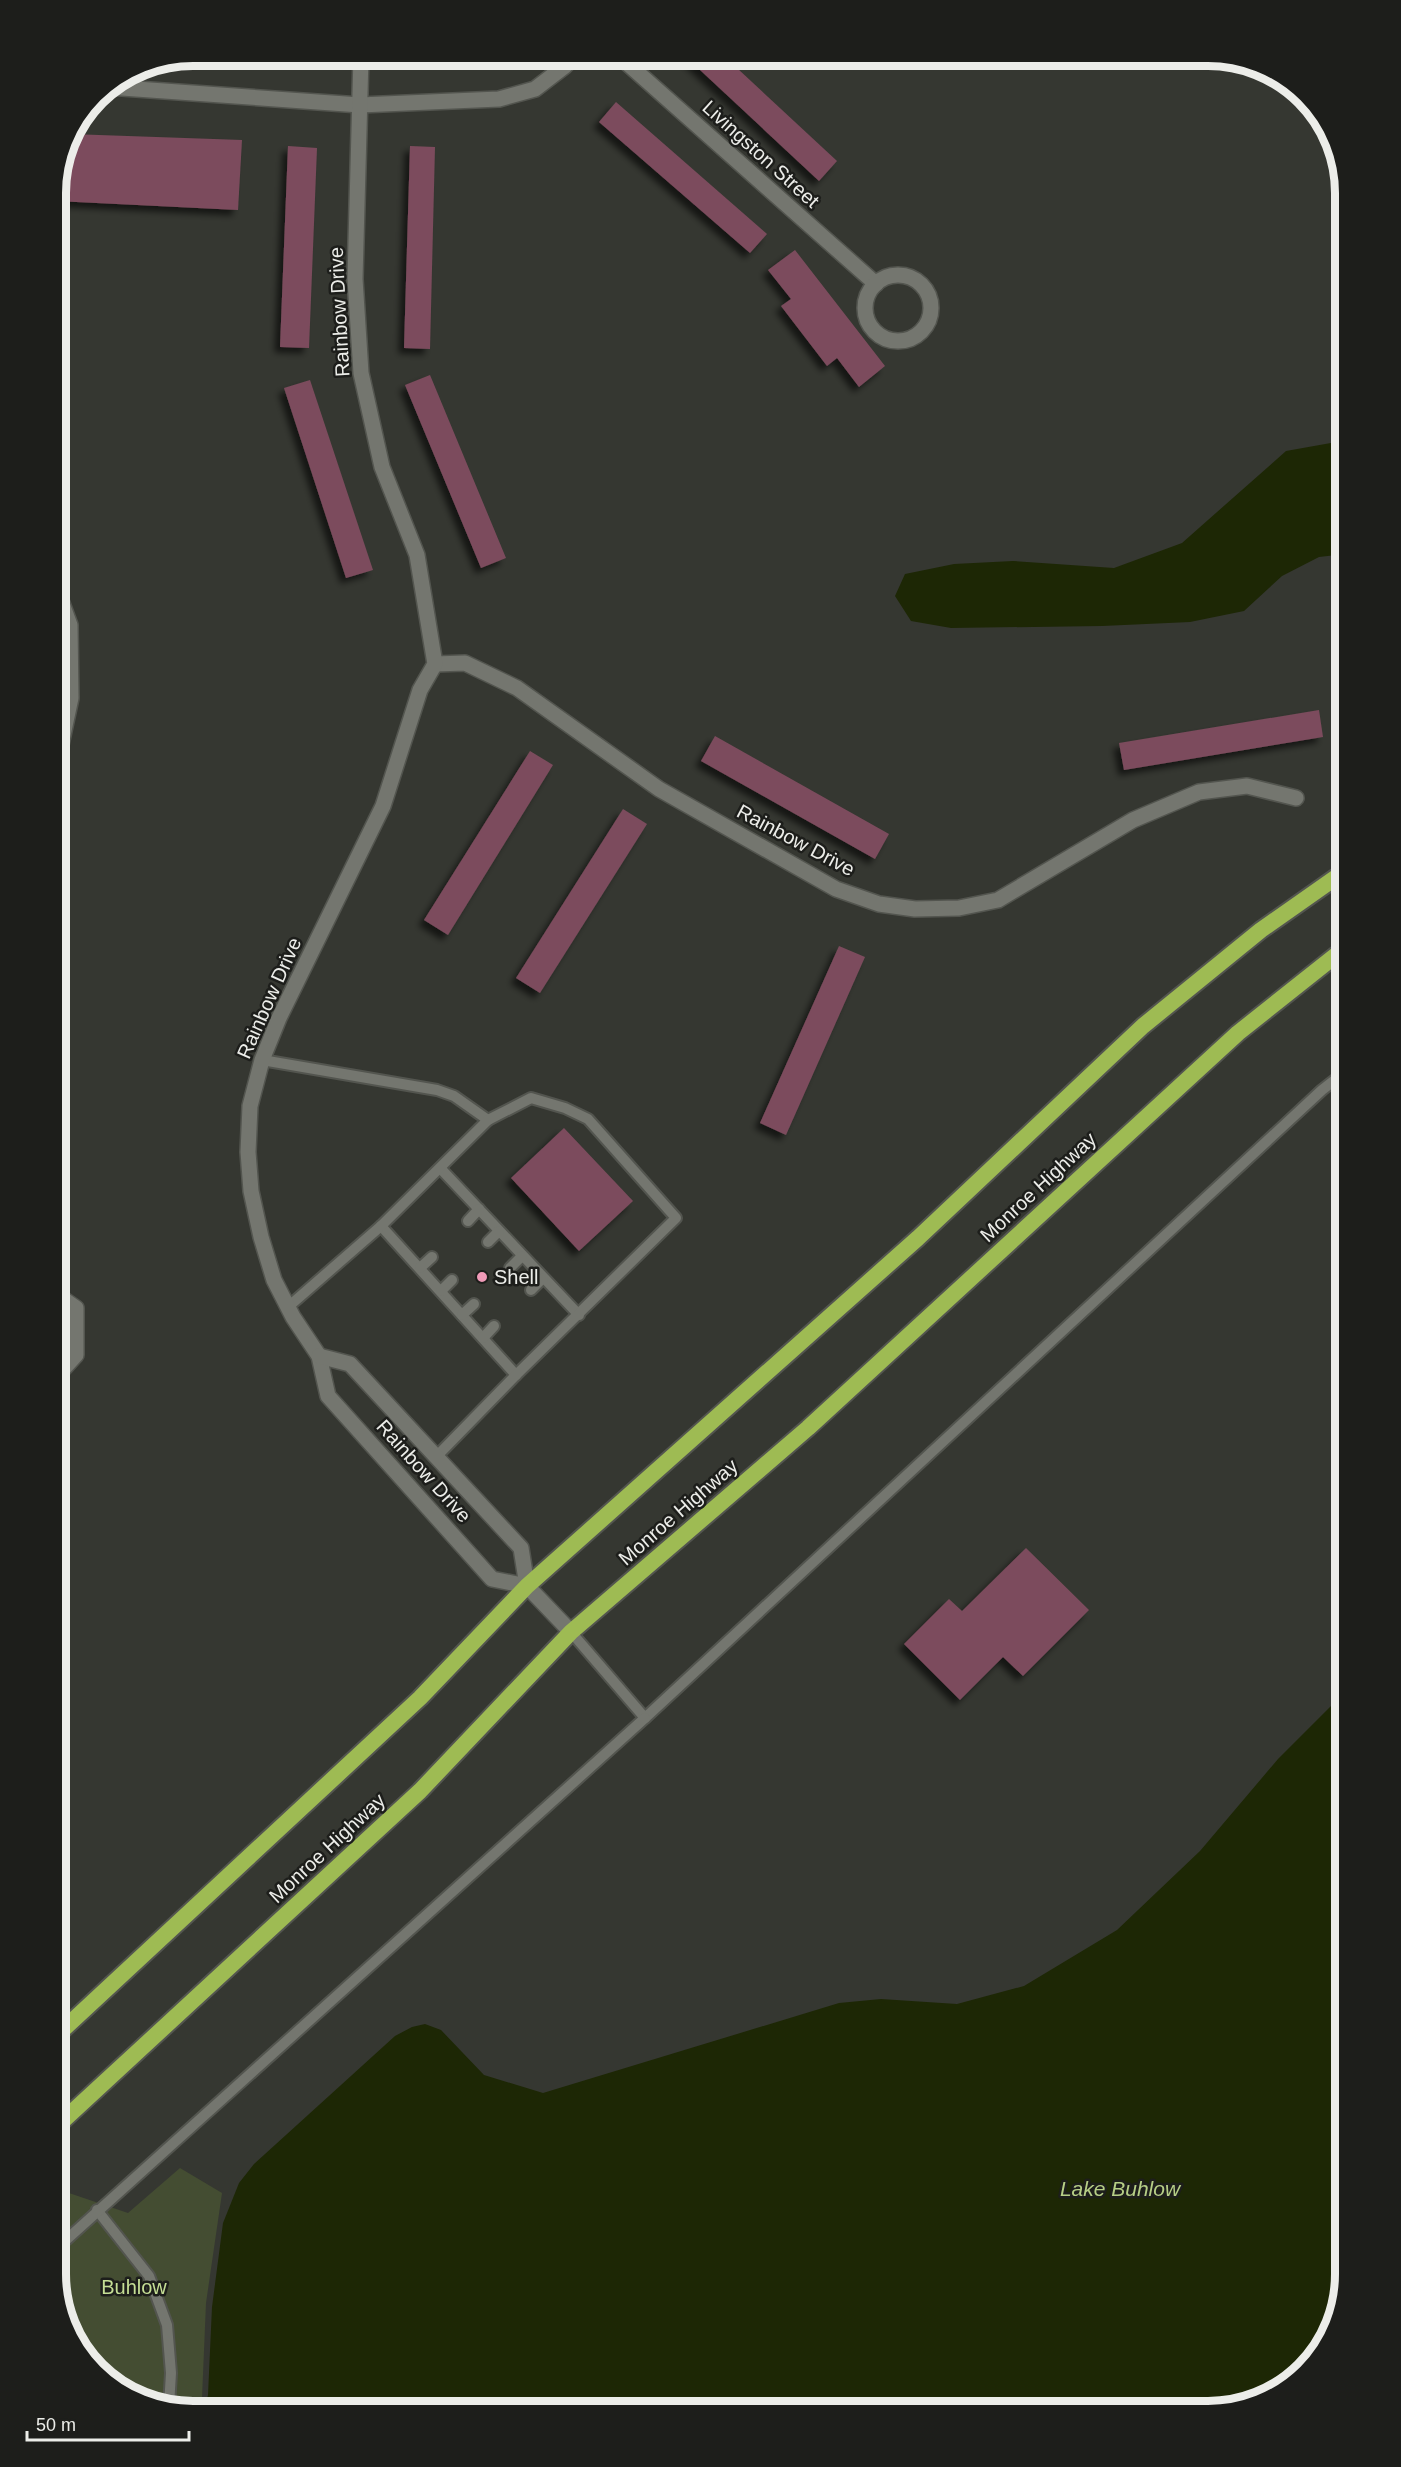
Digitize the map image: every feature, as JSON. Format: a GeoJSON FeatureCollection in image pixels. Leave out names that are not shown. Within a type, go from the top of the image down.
{"type":"FeatureCollection","features":[{"type":"Feature","properties":{"kind":"highway"},"geometry":{"type":"LineString","coordinates":[[66,2027],[420,1698],[527,1586],[918,1238],[1143,1026],[1261,930],[1335,879]]}},
{"type":"Feature","properties":{"kind":"highway","name":"Monroe Highway"},"geometry":{"type":"LineString","coordinates":[[66,2118],[420,1791],[571,1632],[808,1428],[1238,1033],[1335,957]]}},
{"type":"Feature","properties":{"kind":"street","name":"Rainbow Drive"},"geometry":{"type":"LineString","coordinates":[[319,1356],[350,1364],[521,1548],[527,1586],[492,1579],[328,1396],[319,1356],[274,1280],[261,1238],[251,1191],[248,1152],[250,1106],[262,1060],[290,997],[383,806],[420,690],[435,664],[417,555],[382,467],[360,373],[355,279],[361,66]]}},
{"type":"Feature","properties":{"kind":"street"},"geometry":{"type":"LineString","coordinates":[[121,88],[360,105],[499,99],[535,89],[565,66]]}},
{"type":"Feature","properties":{"kind":"street","name":"Livingston Street"},"geometry":{"type":"LineString","coordinates":[[630,66],[876,284]]}},
{"type":"Feature","properties":{"kind":"street"},"geometry":{"type":"LineString","coordinates":[[897,275],[912,278],[922,285],[930,299],[932,311],[922,332],[902,342],[890,341],[880,336],[868,324],[865,313],[869,291],[876,284],[885,278],[897,275]]}},
{"type":"Feature","properties":{"kind":"street"},"geometry":{"type":"LineString","coordinates":[[66,614],[70,625],[71,698],[66,721]]}},
{"type":"Feature","properties":{"kind":"street","name":"Rainbow Drive"},"geometry":{"type":"LineString","coordinates":[[435,664],[465,663],[517,688],[659,789],[836,889],[891,906],[915,909],[959,908],[998,900],[1133,820],[1199,792],[1247,786],[1296,798]]}},
{"type":"Feature","properties":{"kind":"street"},"geometry":{"type":"LineString","coordinates":[[66,1301],[75,1308],[76,1355],[66,1366]]}},
{"type":"Feature","properties":{"kind":"street"},"geometry":{"type":"LineString","coordinates":[[527,1586],[571,1632]]}},
{"type":"Feature","properties":{"kind":"lane"},"geometry":{"type":"LineString","coordinates":[[262,1060],[437,1090],[454,1096],[488,1120]]}},
{"type":"Feature","properties":{"kind":"lane"},"geometry":{"type":"LineString","coordinates":[[66,2240],[645,1718],[1335,1080]]}},
{"type":"Feature","properties":{"kind":"lane"},"geometry":{"type":"LineString","coordinates":[[288,1307],[381,1226],[488,1120],[531,1098],[565,1108],[588,1119],[676,1218],[436,1457]]}},
{"type":"Feature","properties":{"kind":"lane"},"geometry":{"type":"LineString","coordinates":[[441,1169],[579,1315]]}},
{"type":"Feature","properties":{"kind":"lane"},"geometry":{"type":"LineString","coordinates":[[468,1221],[479,1209]]}},
{"type":"Feature","properties":{"kind":"lane"},"geometry":{"type":"LineString","coordinates":[[381,1226],[516,1375]]}},
{"type":"Feature","properties":{"kind":"lane"},"geometry":{"type":"LineString","coordinates":[[488,1242],[499,1231]]}},
{"type":"Feature","properties":{"kind":"lane"},"geometry":{"type":"LineString","coordinates":[[510,1268],[522,1256]]}},
{"type":"Feature","properties":{"kind":"lane"},"geometry":{"type":"LineString","coordinates":[[420,1268],[432,1257]]}},
{"type":"Feature","properties":{"kind":"lane"},"geometry":{"type":"LineString","coordinates":[[531,1290],[543,1278]]}},
{"type":"Feature","properties":{"kind":"lane"},"geometry":{"type":"LineString","coordinates":[[441,1291],[452,1280]]}},
{"type":"Feature","properties":{"kind":"lane"},"geometry":{"type":"LineString","coordinates":[[462,1315],[474,1304]]}},
{"type":"Feature","properties":{"kind":"lane"},"geometry":{"type":"LineString","coordinates":[[483,1338],[494,1326]]}},
{"type":"Feature","properties":{"kind":"lane"},"geometry":{"type":"LineString","coordinates":[[571,1632],[645,1718]]}},
{"type":"Feature","properties":{"kind":"lane"},"geometry":{"type":"LineString","coordinates":[[97,2211],[149,2276],[167,2325],[171,2373],[169,2399]]}},
{"type":"Feature","properties":{"kind":"green space","name":"Buhlow"},"geometry":{"type":"Polygon","coordinates":[[[180,2168],[222,2193],[206,2303],[201,2401],[168,2399],[122,2380],[97,2358],[87,2345],[73,2315],[68,2299],[66,2274],[66,2196],[69,2193],[128,2213],[180,2168]]]}},
{"type":"Feature","properties":{"kind":"water"},"geometry":{"type":"Polygon","coordinates":[[[1335,442],[1335,555],[1319,557],[1282,576],[1244,611],[1190,622],[951,628],[911,621],[895,596],[905,574],[954,564],[1013,561],[1114,568],[1182,543],[1286,451],[1335,442]]]}},
{"type":"Feature","properties":{"kind":"water","name":"Lake Buhlow"},"geometry":{"type":"Polygon","coordinates":[[[1335,1702],[1334,2291],[1331,2307],[1314,2345],[1292,2370],[1279,2380],[1233,2399],[1208,2401],[206,2401],[212,2307],[223,2223],[239,2183],[254,2164],[395,2036],[412,2027],[425,2024],[441,2030],[484,2075],[543,2093],[839,2003],[881,1999],[957,2004],[1024,1986],[1117,1930],[1200,1851],[1278,1759],[1335,1702]]]}},
{"type":"Feature","properties":{"kind":"building"},"geometry":{"type":"Polygon","coordinates":[[[696,66],[735,66],[837,161],[819,181],[696,66]]]}},
{"type":"Feature","properties":{"kind":"building"},"geometry":{"type":"Polygon","coordinates":[[[616,102],[767,234],[750,253],[599,122],[616,102]]]}},
{"type":"Feature","properties":{"kind":"building"},"geometry":{"type":"Polygon","coordinates":[[[80,134],[242,140],[238,210],[66,201],[70,160],[80,134]]]}},
{"type":"Feature","properties":{"kind":"building"},"geometry":{"type":"Polygon","coordinates":[[[288,146],[317,148],[309,348],[280,347],[288,146]]]}},
{"type":"Feature","properties":{"kind":"building"},"geometry":{"type":"Polygon","coordinates":[[[410,146],[435,147],[430,349],[404,348],[410,146]]]}},
{"type":"Feature","properties":{"kind":"building"},"geometry":{"type":"Polygon","coordinates":[[[795,250],[885,366],[859,387],[837,358],[827,366],[781,306],[791,299],[768,270],[795,250]]]}},
{"type":"Feature","properties":{"kind":"building"},"geometry":{"type":"Polygon","coordinates":[[[430,375],[506,558],[481,568],[405,385],[430,375]]]}},
{"type":"Feature","properties":{"kind":"building"},"geometry":{"type":"Polygon","coordinates":[[[310,380],[373,570],[346,578],[284,388],[310,380]]]}},
{"type":"Feature","properties":{"kind":"building"},"geometry":{"type":"Polygon","coordinates":[[[1319,710],[1323,737],[1124,770],[1119,743],[1319,710]]]}},
{"type":"Feature","properties":{"kind":"building"},"geometry":{"type":"Polygon","coordinates":[[[715,736],[889,834],[875,859],[701,761],[715,736]]]}},
{"type":"Feature","properties":{"kind":"building"},"geometry":{"type":"Polygon","coordinates":[[[530,751],[553,765],[448,935],[424,920],[530,751]]]}},
{"type":"Feature","properties":{"kind":"building"},"geometry":{"type":"Polygon","coordinates":[[[623,809],[647,824],[540,993],[516,978],[623,809]]]}},
{"type":"Feature","properties":{"kind":"building"},"geometry":{"type":"Polygon","coordinates":[[[839,946],[865,957],[786,1135],[760,1123],[839,946]]]}},
{"type":"Feature","properties":{"kind":"building"},"geometry":{"type":"Polygon","coordinates":[[[564,1128],[633,1201],[579,1251],[511,1178],[564,1128]]]}},
{"type":"Feature","properties":{"kind":"building"},"geometry":{"type":"Polygon","coordinates":[[[1026,1548],[1089,1610],[1023,1676],[1003,1657],[960,1700],[904,1644],[949,1599],[962,1611],[1026,1548]]]}},
{"type":"Feature","properties":{"kind":"place","name":"Shell"},"geometry":{"type":"Point","coordinates":[482,1277]}}]}
